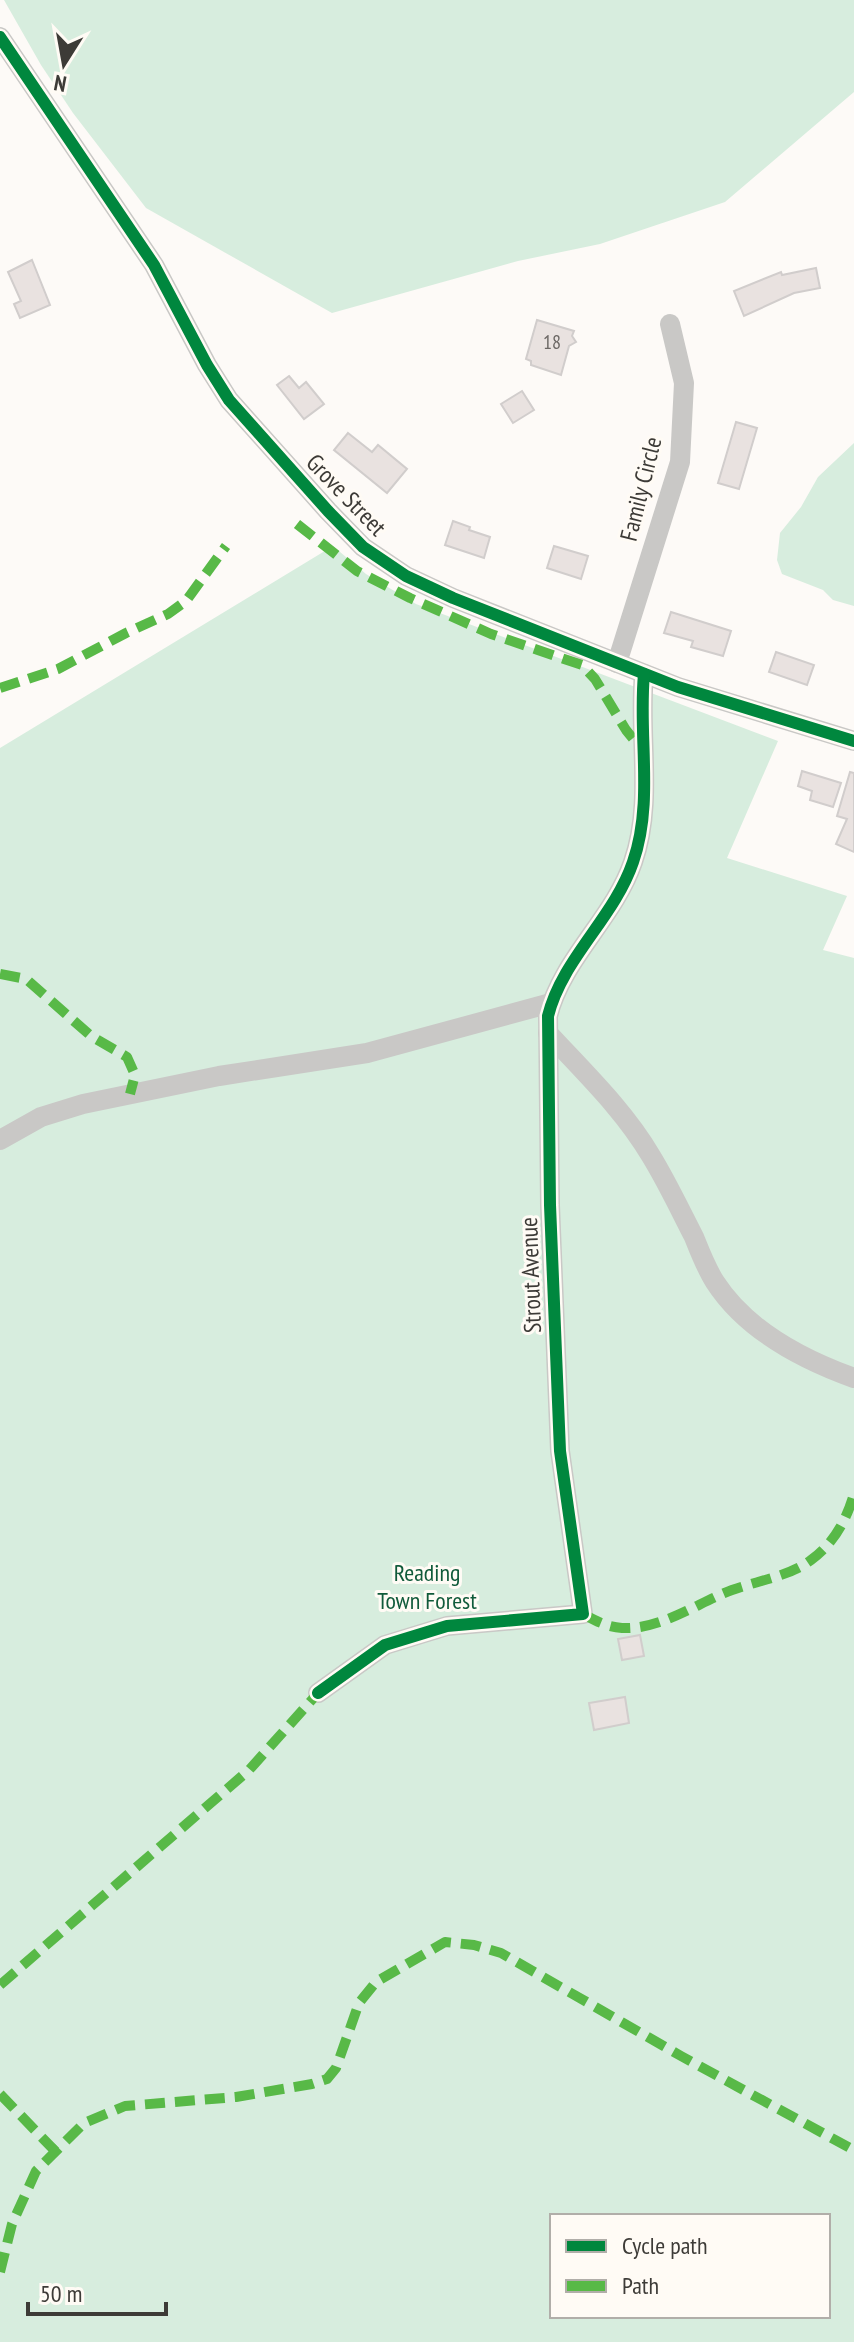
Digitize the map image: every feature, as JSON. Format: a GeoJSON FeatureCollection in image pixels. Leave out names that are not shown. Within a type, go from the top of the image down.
{"type":"FeatureCollection","features":[{"type":"Feature","properties":{"kind":"street","name":"Grove Street"},"geometry":{"type":"LineString","coordinates":[[0,37],[148,256],[229,400],[345,529],[377,557],[406,576],[453,598],[644,674],[725,703],[854,741]]}},
{"type":"Feature","properties":{"kind":"street","name":"Family Circle"},"geometry":{"type":"LineString","coordinates":[[617,663],[680,462],[684,383],[670,324]]}},
{"type":"Feature","properties":{"kind":"street","name":"Strout Avenue"},"geometry":{"type":"LineString","coordinates":[[318,1693],[385,1645],[447,1626],[583,1614],[560,1451],[550,1205],[548,1033],[551,1003],[568,971],[599,926],[633,861],[643,815],[644,674]]}},
{"type":"Feature","properties":{"kind":"street"},"geometry":{"type":"LineString","coordinates":[[0,1140],[41,1117],[83,1104],[219,1076],[367,1053],[551,1003]]}},
{"type":"Feature","properties":{"kind":"street"},"geometry":{"type":"LineString","coordinates":[[548,1033],[603,1092],[649,1152],[677,1202],[713,1279],[732,1306],[780,1343],[809,1360],[854,1378]]}},
{"type":"Feature","properties":{"kind":"green space"},"geometry":{"type":"Polygon","coordinates":[[[4,0],[854,0],[854,92],[725,202],[600,244],[518,261],[332,313],[146,208],[73,113],[4,0]]]}},
{"type":"Feature","properties":{"kind":"green space"},"geometry":{"type":"Polygon","coordinates":[[[854,443],[854,606],[833,600],[823,590],[782,574],[777,560],[780,533],[801,507],[818,477],[854,443]]]}},
{"type":"Feature","properties":{"kind":"green space","name":"Reading Town Forest"},"geometry":{"type":"Polygon","coordinates":[[[333,546],[366,574],[416,604],[778,741],[727,858],[847,896],[823,950],[854,958],[854,2342],[0,2342],[0,748],[333,546]]]}},
{"type":"Feature","properties":{"kind":"building"},"geometry":{"type":"Polygon","coordinates":[[[32,260],[50,305],[20,318],[14,304],[21,301],[8,272],[32,260]]]}},
{"type":"Feature","properties":{"kind":"building"},"geometry":{"type":"Polygon","coordinates":[[[816,268],[820,288],[794,293],[744,316],[734,291],[781,272],[782,275],[816,268]]]}},
{"type":"Feature","properties":{"kind":"building"},"geometry":{"type":"Polygon","coordinates":[[[537,320],[574,331],[572,336],[576,342],[569,346],[561,375],[531,365],[531,361],[526,359],[537,320]]]}},
{"type":"Feature","properties":{"kind":"building"},"geometry":{"type":"Polygon","coordinates":[[[289,376],[299,388],[306,382],[324,404],[304,419],[277,385],[289,376]]]}},
{"type":"Feature","properties":{"kind":"building"},"geometry":{"type":"Polygon","coordinates":[[[522,391],[534,410],[513,423],[501,404],[522,391]]]}},
{"type":"Feature","properties":{"kind":"building"},"geometry":{"type":"Polygon","coordinates":[[[736,422],[757,428],[739,489],[718,483],[736,422]]]}},
{"type":"Feature","properties":{"kind":"building"},"geometry":{"type":"Polygon","coordinates":[[[348,433],[372,452],[378,445],[407,469],[387,493],[334,450],[348,433]]]}},
{"type":"Feature","properties":{"kind":"building"},"geometry":{"type":"Polygon","coordinates":[[[453,521],[490,537],[484,558],[445,545],[453,521]]]}},
{"type":"Feature","properties":{"kind":"building"},"geometry":{"type":"Polygon","coordinates":[[[554,546],[588,556],[581,579],[547,568],[554,546]]]}},
{"type":"Feature","properties":{"kind":"building"},"geometry":{"type":"Polygon","coordinates":[[[671,612],[731,631],[723,656],[691,647],[693,641],[664,633],[671,612]]]}},
{"type":"Feature","properties":{"kind":"building"},"geometry":{"type":"Polygon","coordinates":[[[776,652],[814,665],[807,685],[769,672],[776,652]]]}},
{"type":"Feature","properties":{"kind":"building"},"geometry":{"type":"Polygon","coordinates":[[[802,771],[841,783],[833,807],[810,800],[812,791],[798,786],[802,771]]]}},
{"type":"Feature","properties":{"kind":"building"},"geometry":{"type":"Polygon","coordinates":[[[850,772],[854,773],[854,852],[836,844],[847,819],[837,816],[850,772]]]}},
{"type":"Feature","properties":{"kind":"building"},"geometry":{"type":"Polygon","coordinates":[[[640,1635],[644,1656],[622,1660],[618,1639],[640,1635]]]}},
{"type":"Feature","properties":{"kind":"building"},"geometry":{"type":"Polygon","coordinates":[[[625,1697],[629,1723],[594,1730],[589,1703],[625,1697]]]}},
{"type":"Feature","properties":{"kind":"marked path"},"geometry":{"type":"LineString","coordinates":[[297,524],[357,571],[410,598],[491,634],[582,665],[595,679],[626,730],[643,751]]}},
{"type":"Feature","properties":{"kind":"marked path"},"geometry":{"type":"LineString","coordinates":[[0,688],[58,669],[168,614],[186,601],[226,546]]}},
{"type":"Feature","properties":{"kind":"marked path"},"geometry":{"type":"LineString","coordinates":[[0,974],[26,979],[91,1036],[127,1057],[135,1075],[130,1094]]}},
{"type":"Feature","properties":{"kind":"marked path"},"geometry":{"type":"LineString","coordinates":[[583,1614],[617,1627],[651,1625],[732,1590],[793,1570],[811,1560],[833,1539],[854,1494]]}},
{"type":"Feature","properties":{"kind":"marked path"},"geometry":{"type":"LineString","coordinates":[[0,1985],[249,1770],[318,1693]]}},
{"type":"Feature","properties":{"kind":"marked path"},"geometry":{"type":"LineString","coordinates":[[0,2272],[12,2224],[36,2171],[84,2123],[125,2106],[236,2097],[327,2079],[336,2068],[359,2003],[376,1982],[445,1942],[474,1945],[501,1953],[852,2149]]}},
{"type":"Feature","properties":{"kind":"marked path"},"geometry":{"type":"LineString","coordinates":[[0,2094],[56,2152]]}},
{"type":"Feature","properties":{"kind":"cycle path"},"geometry":{"type":"LineString","coordinates":[[0,37],[154,265],[229,400],[363,547],[406,576],[453,598],[678,687],[854,741]]}},
{"type":"Feature","properties":{"kind":"cycle path"},"geometry":{"type":"LineString","coordinates":[[318,1693],[385,1645],[447,1626],[583,1614],[560,1451],[550,1205],[548,1016],[565,976],[614,902],[633,862],[643,816],[644,674]]}}]}
